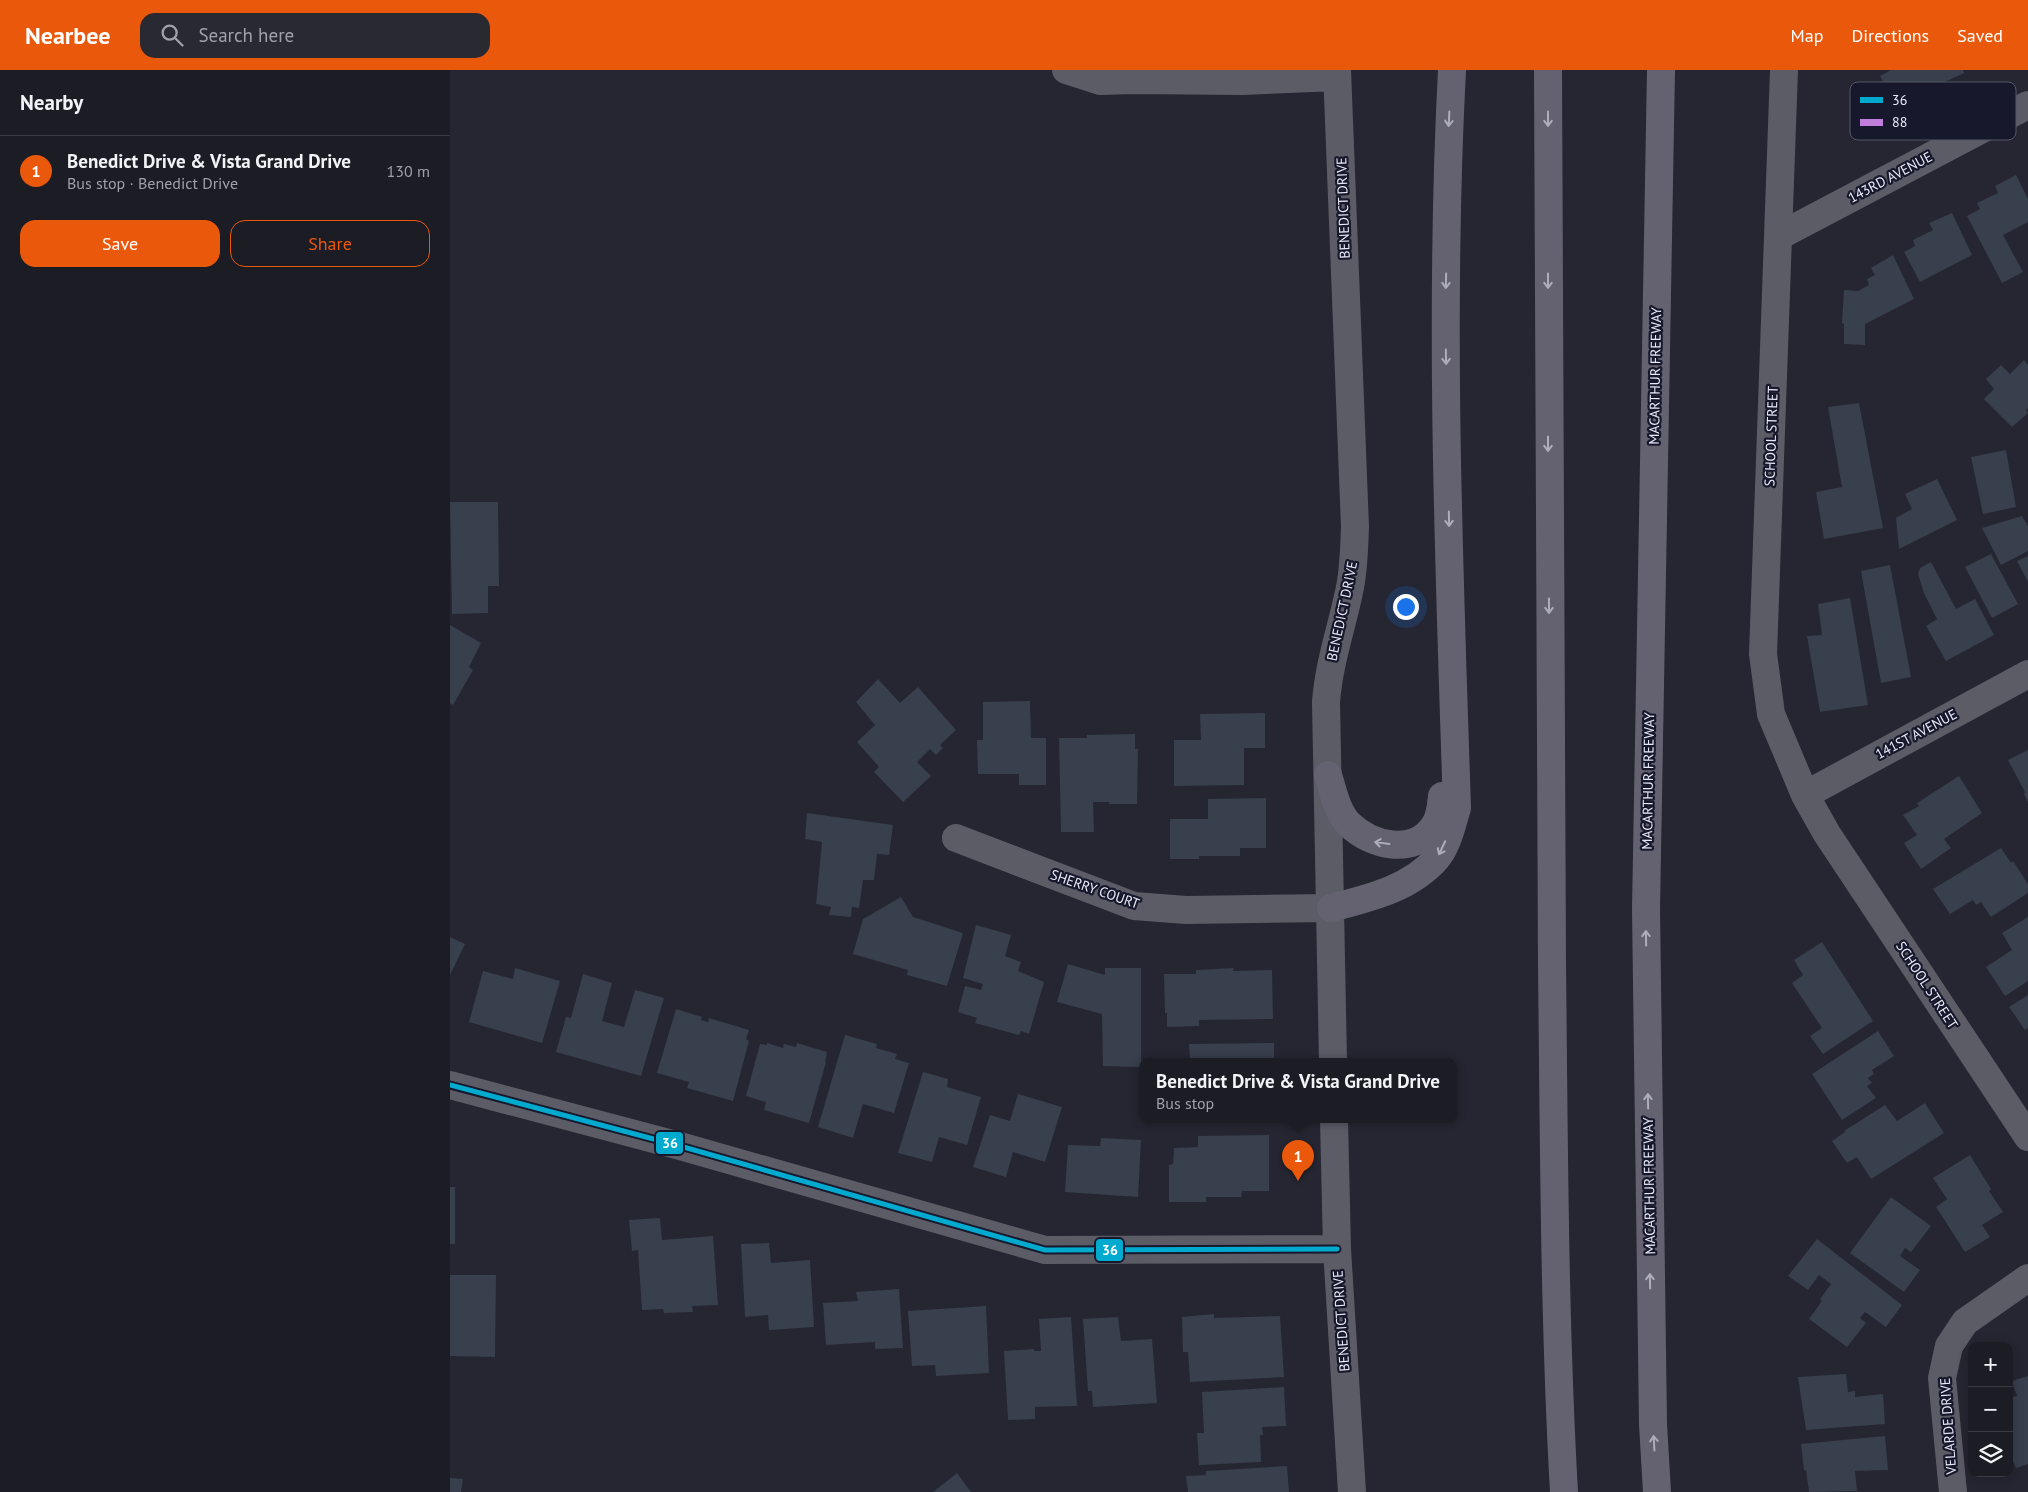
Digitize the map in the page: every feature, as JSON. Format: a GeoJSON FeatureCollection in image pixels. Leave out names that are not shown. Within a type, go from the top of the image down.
{"type":"FeatureCollection","features":[{"type":"Feature","properties":{"kind":"highway"},"geometry":{"type":"LineString","coordinates":[[1331,908],[1395,889],[1418,875],[1438,857],[1449,834],[1457,808],[1446,298],[1448,143],[1452,70]]}},
{"type":"Feature","properties":{"kind":"highway"},"geometry":{"type":"LineString","coordinates":[[1548,70],[1548,557],[1554,1146],[1560,1427],[1564,1492]]}},
{"type":"Feature","properties":{"kind":"highway","name":"MACARTHUR FREEWAY"},"geometry":{"type":"LineString","coordinates":[[1657,1492],[1652,1404],[1646,909],[1661,70]]}},
{"type":"Feature","properties":{"kind":"highway"},"geometry":{"type":"LineString","coordinates":[[1328,775],[1337,806],[1348,823],[1374,842],[1400,845],[1418,840],[1434,826],[1441,808],[1452,645]]}},
{"type":"Feature","properties":{"kind":"street"},"geometry":{"type":"LineString","coordinates":[[1066,70],[1100,81],[1132,75],[1243,81],[1337,74]]}},
{"type":"Feature","properties":{"kind":"street","name":"SCHOOL STREET"},"geometry":{"type":"LineString","coordinates":[[1784,70],[1763,654],[1771,714],[1805,795],[1827,834],[2028,1137]]}},
{"type":"Feature","properties":{"kind":"street","name":"BENEDICT DRIVE"},"geometry":{"type":"LineString","coordinates":[[1334,1058],[1328,679],[1349,591],[1354,561],[1355,527],[1337,74]]}},
{"type":"Feature","properties":{"kind":"street","name":"143RD AVENUE"},"geometry":{"type":"LineString","coordinates":[[2016,111],[2028,105]]}},
{"type":"Feature","properties":{"kind":"street","name":"143RD AVENUE"},"geometry":{"type":"LineString","coordinates":[[1779,236],[1961,140]]}},
{"type":"Feature","properties":{"kind":"street","name":"141ST AVENUE"},"geometry":{"type":"LineString","coordinates":[[1805,795],[2028,674]]}},
{"type":"Feature","properties":{"kind":"street","name":"SHERRY COURT"},"geometry":{"type":"LineString","coordinates":[[956,838],[1134,906],[1186,910],[1331,908]]}},
{"type":"Feature","properties":{"kind":"street"},"geometry":{"type":"LineString","coordinates":[[450,1085],[680,1146],[1045,1250],[1337,1249]]}},
{"type":"Feature","properties":{"kind":"street","name":"BENEDICT DRIVE"},"geometry":{"type":"LineString","coordinates":[[1334,1123],[1337,1249],[1352,1492]]}},
{"type":"Feature","properties":{"kind":"street","name":"VELARDE DRIVE"},"geometry":{"type":"LineString","coordinates":[[1953,1492],[1942,1378],[1949,1346],[1965,1322],[2028,1278]]}},
{"type":"Feature","properties":{"kind":"building"},"geometry":{"type":"Polygon","coordinates":[[[1891,70],[1963,70],[1964,73],[1945,82],[1883,82],[1880,76],[1891,70]]]}},
{"type":"Feature","properties":{"kind":"building"},"geometry":{"type":"Polygon","coordinates":[[[2016,175],[2028,199],[2028,222],[2003,235],[2023,272],[2002,283],[1967,216],[1980,209],[1977,203],[1998,193],[1995,186],[2016,175]]]}},
{"type":"Feature","properties":{"kind":"building"},"geometry":{"type":"Polygon","coordinates":[[[1952,213],[1972,255],[1920,282],[1904,252],[1915,246],[1913,240],[1933,230],[1929,223],[1952,213]]]}},
{"type":"Feature","properties":{"kind":"building"},"geometry":{"type":"Polygon","coordinates":[[[1893,255],[1914,299],[1865,324],[1865,345],[1844,344],[1844,324],[1842,323],[1844,290],[1858,291],[1869,285],[1867,279],[1875,275],[1871,268],[1893,255]]]}},
{"type":"Feature","properties":{"kind":"building"},"geometry":{"type":"Polygon","coordinates":[[[2024,360],[2028,365],[2028,408],[2026,410],[2028,413],[2012,427],[1984,399],[1994,389],[1986,379],[2001,365],[2010,374],[2024,360]]]}},
{"type":"Feature","properties":{"kind":"building"},"geometry":{"type":"Polygon","coordinates":[[[1859,403],[1883,528],[1824,539],[1816,492],[1842,487],[1828,407],[1859,403]]]}},
{"type":"Feature","properties":{"kind":"building"},"geometry":{"type":"Polygon","coordinates":[[[2006,450],[2016,507],[1983,514],[1971,457],[2006,450]]]}},
{"type":"Feature","properties":{"kind":"building"},"geometry":{"type":"Polygon","coordinates":[[[1937,479],[1957,520],[1899,549],[1896,518],[1912,509],[1905,494],[1937,479]]]}},
{"type":"Feature","properties":{"kind":"building"},"geometry":{"type":"Polygon","coordinates":[[[450,502],[498,502],[499,586],[488,586],[488,613],[452,614],[450,502]]]}},
{"type":"Feature","properties":{"kind":"building"},"geometry":{"type":"Polygon","coordinates":[[[2022,516],[2028,526],[2028,551],[2001,565],[1982,528],[2022,516]]]}},
{"type":"Feature","properties":{"kind":"building"},"geometry":{"type":"Polygon","coordinates":[[[1991,554],[2018,604],[1992,618],[1965,567],[1991,554]]]}},
{"type":"Feature","properties":{"kind":"building"},"geometry":{"type":"Polygon","coordinates":[[[2028,556],[2028,582],[2017,561],[2028,556]]]}},
{"type":"Feature","properties":{"kind":"building"},"geometry":{"type":"Polygon","coordinates":[[[1931,562],[1956,609],[1975,599],[1994,635],[1946,661],[1926,626],[1937,619],[1924,593],[1918,574],[1920,568],[1931,562]]]}},
{"type":"Feature","properties":{"kind":"building"},"geometry":{"type":"Polygon","coordinates":[[[1890,565],[1911,677],[1881,683],[1861,571],[1890,565]]]}},
{"type":"Feature","properties":{"kind":"building"},"geometry":{"type":"Polygon","coordinates":[[[1850,598],[1868,705],[1820,712],[1807,636],[1822,635],[1818,604],[1850,598]]]}},
{"type":"Feature","properties":{"kind":"building"},"geometry":{"type":"Polygon","coordinates":[[[450,625],[481,643],[469,667],[473,670],[453,705],[450,703],[450,625]]]}},
{"type":"Feature","properties":{"kind":"building"},"geometry":{"type":"Polygon","coordinates":[[[878,679],[900,703],[918,687],[956,730],[940,745],[943,748],[936,755],[930,749],[917,762],[931,776],[903,802],[874,772],[879,767],[857,742],[875,725],[856,702],[878,679]]]}},
{"type":"Feature","properties":{"kind":"building"},"geometry":{"type":"Polygon","coordinates":[[[1030,701],[1031,738],[1046,738],[1046,785],[1019,785],[1019,774],[978,774],[977,740],[983,740],[983,702],[1030,701]]]}},
{"type":"Feature","properties":{"kind":"building"},"geometry":{"type":"Polygon","coordinates":[[[1265,713],[1265,748],[1244,748],[1244,785],[1174,786],[1174,740],[1201,740],[1200,714],[1265,713]]]}},
{"type":"Feature","properties":{"kind":"building"},"geometry":{"type":"Polygon","coordinates":[[[1135,734],[1135,749],[1138,749],[1137,804],[1093,802],[1094,832],[1061,832],[1059,738],[1087,738],[1087,735],[1135,734]]]}},
{"type":"Feature","properties":{"kind":"building"},"geometry":{"type":"Polygon","coordinates":[[[2028,750],[2028,802],[2024,794],[2025,792],[2008,760],[2028,750]]]}},
{"type":"Feature","properties":{"kind":"building"},"geometry":{"type":"Polygon","coordinates":[[[1959,776],[1982,813],[1944,839],[1951,848],[1921,869],[1904,843],[1917,835],[1903,815],[1919,806],[1917,803],[1959,776]]]}},
{"type":"Feature","properties":{"kind":"building"},"geometry":{"type":"Polygon","coordinates":[[[1266,798],[1266,848],[1240,848],[1240,856],[1199,856],[1199,859],[1170,859],[1170,819],[1208,819],[1208,799],[1266,798]]]}},
{"type":"Feature","properties":{"kind":"building"},"geometry":{"type":"Polygon","coordinates":[[[807,813],[893,825],[889,855],[877,854],[874,880],[863,880],[859,908],[852,907],[851,917],[829,915],[831,907],[816,904],[822,842],[805,839],[807,813]]]}},
{"type":"Feature","properties":{"kind":"building"},"geometry":{"type":"Polygon","coordinates":[[[2001,848],[2011,863],[2013,861],[2028,884],[2028,893],[1991,917],[1981,902],[1976,905],[1973,900],[1950,914],[1933,889],[2001,848]]]}},
{"type":"Feature","properties":{"kind":"building"},"geometry":{"type":"Polygon","coordinates":[[[901,897],[913,917],[963,933],[947,986],[907,975],[908,970],[853,954],[863,919],[901,897]]]}},
{"type":"Feature","properties":{"kind":"building"},"geometry":{"type":"Polygon","coordinates":[[[2028,917],[2028,981],[2005,996],[1986,967],[2012,950],[2002,933],[2028,917]]]}},
{"type":"Feature","properties":{"kind":"building"},"geometry":{"type":"Polygon","coordinates":[[[976,925],[1011,935],[1005,956],[1021,962],[1018,971],[1044,982],[1029,1034],[1021,1031],[1019,1035],[975,1023],[977,1018],[958,1012],[965,986],[981,990],[983,984],[963,978],[976,925]]]}},
{"type":"Feature","properties":{"kind":"building"},"geometry":{"type":"Polygon","coordinates":[[[450,937],[465,944],[450,975],[450,937]]]}},
{"type":"Feature","properties":{"kind":"building"},"geometry":{"type":"Polygon","coordinates":[[[1822,942],[1873,1021],[1823,1054],[1810,1036],[1822,1028],[1792,983],[1803,975],[1794,960],[1822,942]]]}},
{"type":"Feature","properties":{"kind":"building"},"geometry":{"type":"Polygon","coordinates":[[[1068,964],[1105,975],[1105,968],[1141,968],[1141,1058],[1139,1058],[1139,1067],[1103,1066],[1102,1014],[1057,1002],[1068,964]]]}},
{"type":"Feature","properties":{"kind":"building"},"geometry":{"type":"Polygon","coordinates":[[[515,968],[560,981],[542,1043],[469,1022],[483,971],[513,979],[515,968]]]}},
{"type":"Feature","properties":{"kind":"building"},"geometry":{"type":"Polygon","coordinates":[[[1234,968],[1233,971],[1272,970],[1273,1019],[1199,1020],[1199,1026],[1167,1027],[1164,974],[1196,974],[1196,970],[1234,968]]]}},
{"type":"Feature","properties":{"kind":"building"},"geometry":{"type":"Polygon","coordinates":[[[583,974],[612,983],[602,1021],[624,1027],[635,990],[664,998],[641,1076],[556,1052],[566,1017],[571,1018],[583,974]]]}},
{"type":"Feature","properties":{"kind":"building"},"geometry":{"type":"Polygon","coordinates":[[[2028,995],[2028,1028],[2025,1030],[2009,1007],[2028,995]]]}},
{"type":"Feature","properties":{"kind":"building"},"geometry":{"type":"Polygon","coordinates":[[[676,1009],[702,1017],[701,1020],[708,1022],[709,1018],[749,1030],[746,1039],[749,1041],[733,1101],[687,1088],[689,1082],[657,1073],[676,1009]]]}},
{"type":"Feature","properties":{"kind":"building"},"geometry":{"type":"Polygon","coordinates":[[[1878,1031],[1894,1056],[1872,1070],[1874,1074],[1868,1078],[1872,1083],[1867,1086],[1876,1098],[1842,1120],[1812,1074],[1878,1031]]]}},
{"type":"Feature","properties":{"kind":"building"},"geometry":{"type":"Polygon","coordinates":[[[845,1035],[877,1044],[876,1048],[897,1054],[895,1059],[909,1063],[894,1113],[863,1104],[853,1138],[818,1127],[845,1035]]]}},
{"type":"Feature","properties":{"kind":"building"},"geometry":{"type":"Polygon","coordinates":[[[767,1043],[783,1048],[784,1044],[796,1047],[797,1043],[827,1052],[809,1123],[764,1110],[766,1102],[746,1096],[760,1044],[767,1045],[767,1043]]]}},
{"type":"Feature","properties":{"kind":"building"},"geometry":{"type":"Polygon","coordinates":[[[1274,1043],[1274,1058],[1190,1058],[1189,1044],[1274,1043]]]}},
{"type":"Feature","properties":{"kind":"building"},"geometry":{"type":"Polygon","coordinates":[[[923,1072],[948,1079],[947,1087],[981,1097],[967,1145],[939,1137],[932,1162],[898,1153],[923,1072]]]}},
{"type":"Feature","properties":{"kind":"building"},"geometry":{"type":"Polygon","coordinates":[[[1018,1094],[1062,1107],[1045,1162],[1013,1152],[1006,1177],[973,1167],[990,1115],[1010,1121],[1018,1094]]]}},
{"type":"Feature","properties":{"kind":"building"},"geometry":{"type":"Polygon","coordinates":[[[1925,1103],[1944,1133],[1871,1179],[1857,1157],[1847,1163],[1832,1141],[1844,1131],[1885,1105],[1897,1121],[1925,1103]]]}},
{"type":"Feature","properties":{"kind":"building"},"geometry":{"type":"Polygon","coordinates":[[[1269,1135],[1269,1191],[1242,1191],[1241,1197],[1206,1197],[1206,1202],[1169,1202],[1169,1165],[1173,1164],[1174,1148],[1198,1147],[1198,1136],[1269,1135]]]}},
{"type":"Feature","properties":{"kind":"building"},"geometry":{"type":"Polygon","coordinates":[[[1101,1138],[1141,1140],[1138,1197],[1065,1192],[1068,1145],[1100,1146],[1101,1138]]]}},
{"type":"Feature","properties":{"kind":"building"},"geometry":{"type":"Polygon","coordinates":[[[1970,1155],[1991,1189],[1989,1191],[2003,1212],[1982,1225],[1990,1237],[1965,1252],[1936,1207],[1947,1199],[1933,1178],[1970,1155]]]}},
{"type":"Feature","properties":{"kind":"building"},"geometry":{"type":"Polygon","coordinates":[[[450,1187],[455,1187],[455,1244],[450,1244],[450,1187]]]}},
{"type":"Feature","properties":{"kind":"building"},"geometry":{"type":"Polygon","coordinates":[[[1891,1197],[1931,1226],[1911,1252],[1905,1248],[1900,1256],[1920,1270],[1904,1292],[1850,1253],[1891,1197]]]}},
{"type":"Feature","properties":{"kind":"building"},"geometry":{"type":"Polygon","coordinates":[[[660,1218],[662,1240],[713,1236],[718,1305],[692,1306],[693,1312],[664,1313],[663,1309],[642,1310],[638,1250],[632,1251],[629,1220],[660,1218]]]}},
{"type":"Feature","properties":{"kind":"building"},"geometry":{"type":"Polygon","coordinates":[[[1817,1239],[1902,1305],[1886,1327],[1865,1312],[1860,1318],[1866,1323],[1847,1347],[1809,1319],[1831,1284],[1819,1275],[1808,1290],[1788,1276],[1817,1239]]]}},
{"type":"Feature","properties":{"kind":"building"},"geometry":{"type":"Polygon","coordinates":[[[769,1243],[771,1263],[810,1260],[814,1327],[769,1330],[768,1315],[745,1317],[741,1244],[769,1243]]]}},
{"type":"Feature","properties":{"kind":"building"},"geometry":{"type":"Polygon","coordinates":[[[450,1275],[496,1275],[495,1357],[450,1356],[450,1275]]]}},
{"type":"Feature","properties":{"kind":"building"},"geometry":{"type":"Polygon","coordinates":[[[899,1289],[903,1348],[875,1349],[875,1342],[826,1345],[823,1303],[858,1301],[856,1292],[899,1289]]]}},
{"type":"Feature","properties":{"kind":"building"},"geometry":{"type":"Polygon","coordinates":[[[986,1306],[989,1373],[936,1376],[935,1365],[912,1366],[908,1311],[986,1306]]]}},
{"type":"Feature","properties":{"kind":"building"},"geometry":{"type":"Polygon","coordinates":[[[1214,1314],[1214,1318],[1280,1316],[1284,1377],[1190,1382],[1188,1352],[1183,1352],[1182,1317],[1214,1314]]]}},
{"type":"Feature","properties":{"kind":"building"},"geometry":{"type":"Polygon","coordinates":[[[1071,1317],[1077,1406],[1035,1407],[1035,1419],[1008,1420],[1004,1351],[1034,1349],[1034,1351],[1041,1351],[1039,1319],[1071,1317]]]}},
{"type":"Feature","properties":{"kind":"building"},"geometry":{"type":"Polygon","coordinates":[[[1118,1317],[1121,1341],[1152,1339],[1157,1403],[1093,1407],[1092,1391],[1088,1391],[1083,1319],[1118,1317]]]}},
{"type":"Feature","properties":{"kind":"building"},"geometry":{"type":"Polygon","coordinates":[[[1846,1374],[1848,1392],[1855,1391],[1855,1397],[1883,1394],[1885,1424],[1806,1430],[1798,1377],[1846,1374]]]}},
{"type":"Feature","properties":{"kind":"building"},"geometry":{"type":"Polygon","coordinates":[[[2028,1376],[2028,1464],[2016,1468],[2013,1461],[2013,1397],[2017,1396],[2013,1381],[2028,1376]]]}},
{"type":"Feature","properties":{"kind":"building"},"geometry":{"type":"Polygon","coordinates":[[[1284,1387],[1286,1426],[1262,1427],[1263,1435],[1260,1435],[1261,1462],[1199,1465],[1197,1433],[1204,1433],[1202,1392],[1284,1387]]]}},
{"type":"Feature","properties":{"kind":"building"},"geometry":{"type":"Polygon","coordinates":[[[1885,1436],[1888,1470],[1855,1471],[1857,1491],[1809,1492],[1801,1444],[1885,1436]]]}},
{"type":"Feature","properties":{"kind":"building"},"geometry":{"type":"Polygon","coordinates":[[[1287,1466],[1289,1492],[1188,1492],[1186,1476],[1206,1475],[1206,1471],[1287,1466]]]}},
{"type":"Feature","properties":{"kind":"building"},"geometry":{"type":"Polygon","coordinates":[[[957,1473],[971,1492],[933,1492],[957,1473]]]}},
{"type":"Feature","properties":{"kind":"building"},"geometry":{"type":"Polygon","coordinates":[[[450,1478],[463,1479],[461,1492],[450,1492],[450,1478]]]}},
{"type":"Feature","properties":{"kind":"transit line","name":"36"},"geometry":{"type":"LineString","coordinates":[[450,1085],[680,1146],[1045,1250],[1337,1249]]}},
{"type":"Feature","properties":{"kind":"place","name":"Benedict Drive & Vista Grand Drive"},"geometry":{"type":"Point","coordinates":[1298,1181]}}]}
